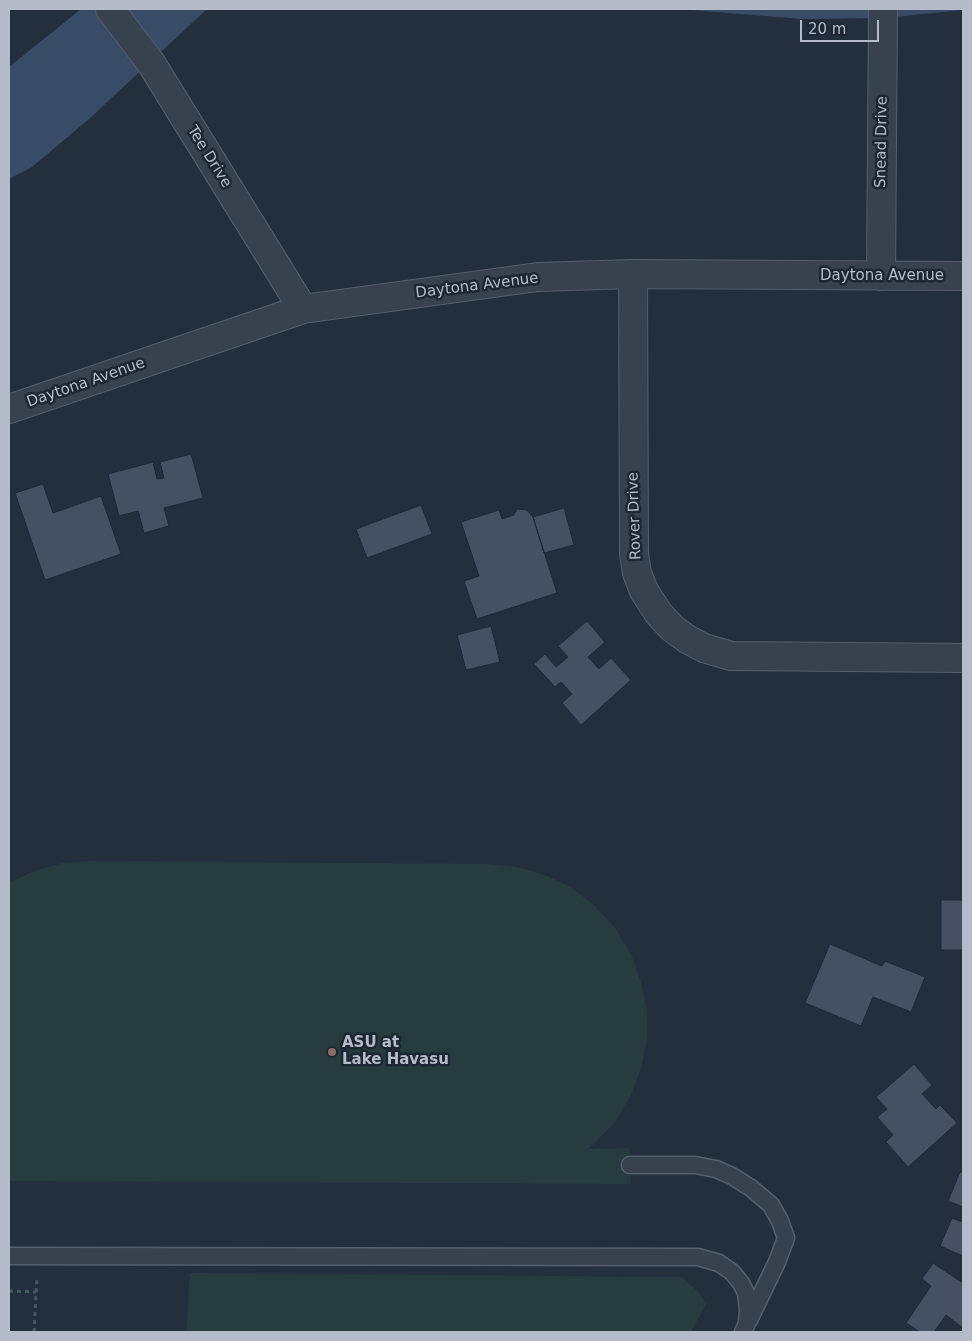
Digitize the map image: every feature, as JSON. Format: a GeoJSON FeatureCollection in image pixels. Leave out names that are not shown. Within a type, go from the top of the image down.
{"type":"FeatureCollection","features":[{"type":"Feature","properties":{"kind":"street","name":"Tee Drive"},"geometry":{"type":"LineString","coordinates":[[110,9],[151,63],[303,309]]}},
{"type":"Feature","properties":{"kind":"street","name":"Snead Drive"},"geometry":{"type":"LineString","coordinates":[[881,276],[883,9]]}},
{"type":"Feature","properties":{"kind":"street","name":"Daytona Avenue"},"geometry":{"type":"LineString","coordinates":[[9,409],[303,309],[538,277],[633,274],[963,276]]}},
{"type":"Feature","properties":{"kind":"street","name":"Rover Drive"},"geometry":{"type":"LineString","coordinates":[[633,274],[634,554],[644,591],[659,614],[687,640],[704,648],[731,656],[963,658]]}},
{"type":"Feature","properties":{"kind":"lane"},"geometry":{"type":"LineString","coordinates":[[630,1165],[695,1165],[716,1169],[751,1188],[771,1205],[786,1238],[777,1262],[744,1331]]}},
{"type":"Feature","properties":{"kind":"lane"},"geometry":{"type":"LineString","coordinates":[[9,1256],[698,1257],[719,1263],[732,1272],[740,1281],[746,1293],[748,1304],[744,1331]]}},
{"type":"Feature","properties":{"kind":"path"},"geometry":{"type":"LineString","coordinates":[[34,1332],[39,1256]]}},
{"type":"Feature","properties":{"kind":"path"},"geometry":{"type":"LineString","coordinates":[[9,1291],[36,1292]]}},
{"type":"Feature","properties":{"kind":"green space"},"geometry":{"type":"Polygon","coordinates":[[[91,861],[489,864],[517,867],[545,875],[572,888],[595,906],[615,928],[631,954],[641,982],[647,1011],[647,1040],[641,1069],[630,1097],[615,1122],[587,1149],[629,1148],[631,1184],[9,1181],[9,883],[34,871],[63,863],[91,861]]]}},
{"type":"Feature","properties":{"kind":"green space"},"geometry":{"type":"Polygon","coordinates":[[[190,1273],[682,1277],[699,1293],[706,1304],[691,1332],[186,1332],[190,1273]]]}},
{"type":"Feature","properties":{"kind":"water"},"geometry":{"type":"Polygon","coordinates":[[[81,9],[207,9],[89,119],[32,167],[9,179],[9,67],[81,9]]]}},
{"type":"Feature","properties":{"kind":"water"},"geometry":{"type":"Polygon","coordinates":[[[679,9],[963,10],[883,18],[803,19],[679,9]]]}},
{"type":"Feature","properties":{"kind":"building"},"geometry":{"type":"Polygon","coordinates":[[[191,454],[203,498],[164,508],[169,526],[144,533],[138,511],[119,516],[108,474],[153,462],[157,479],[164,478],[160,462],[191,454]]]}},
{"type":"Feature","properties":{"kind":"building"},"geometry":{"type":"Polygon","coordinates":[[[43,484],[53,513],[101,496],[121,554],[45,580],[15,493],[43,484]]]}},
{"type":"Feature","properties":{"kind":"building"},"geometry":{"type":"Polygon","coordinates":[[[421,505],[432,534],[367,558],[356,529],[421,505]]]}},
{"type":"Feature","properties":{"kind":"building"},"geometry":{"type":"Polygon","coordinates":[[[564,508],[574,545],[544,553],[533,517],[564,508]]]}},
{"type":"Feature","properties":{"kind":"building"},"geometry":{"type":"Polygon","coordinates":[[[517,509],[527,510],[533,517],[557,593],[477,619],[464,581],[479,576],[461,522],[499,510],[502,519],[514,515],[517,509]]]}},
{"type":"Feature","properties":{"kind":"building"},"geometry":{"type":"Polygon","coordinates":[[[587,621],[605,642],[588,657],[599,669],[611,658],[631,680],[581,725],[562,703],[572,694],[561,682],[555,687],[534,664],[545,654],[556,667],[568,657],[558,646],[587,621]]]}},
{"type":"Feature","properties":{"kind":"building"},"geometry":{"type":"Polygon","coordinates":[[[491,626],[500,662],[466,670],[457,635],[491,626]]]}},
{"type":"Feature","properties":{"kind":"building"},"geometry":{"type":"Polygon","coordinates":[[[941,900],[963,900],[963,950],[941,950],[941,900]]]}},
{"type":"Feature","properties":{"kind":"building"},"geometry":{"type":"Polygon","coordinates":[[[830,944],[882,966],[885,961],[925,977],[911,1012],[873,997],[861,1026],[805,1003],[830,944]]]}},
{"type":"Feature","properties":{"kind":"building"},"geometry":{"type":"Polygon","coordinates":[[[914,1064],[932,1085],[922,1094],[936,1109],[940,1105],[957,1123],[908,1167],[886,1142],[893,1135],[877,1117],[887,1109],[876,1097],[914,1064]]]}},
{"type":"Feature","properties":{"kind":"building"},"geometry":{"type":"Polygon","coordinates":[[[960,1172],[963,1173],[963,1207],[948,1201],[960,1172]]]}},
{"type":"Feature","properties":{"kind":"building"},"geometry":{"type":"Polygon","coordinates":[[[952,1218],[963,1222],[963,1256],[940,1246],[952,1218]]]}},
{"type":"Feature","properties":{"kind":"building"},"geometry":{"type":"Polygon","coordinates":[[[933,1263],[963,1283],[963,1328],[946,1315],[934,1332],[920,1332],[906,1323],[931,1286],[922,1279],[933,1263]]]}},
{"type":"Feature","properties":{"kind":"place","name":"ASU at Lake Havasu"},"geometry":{"type":"Point","coordinates":[332,1052]}}]}
